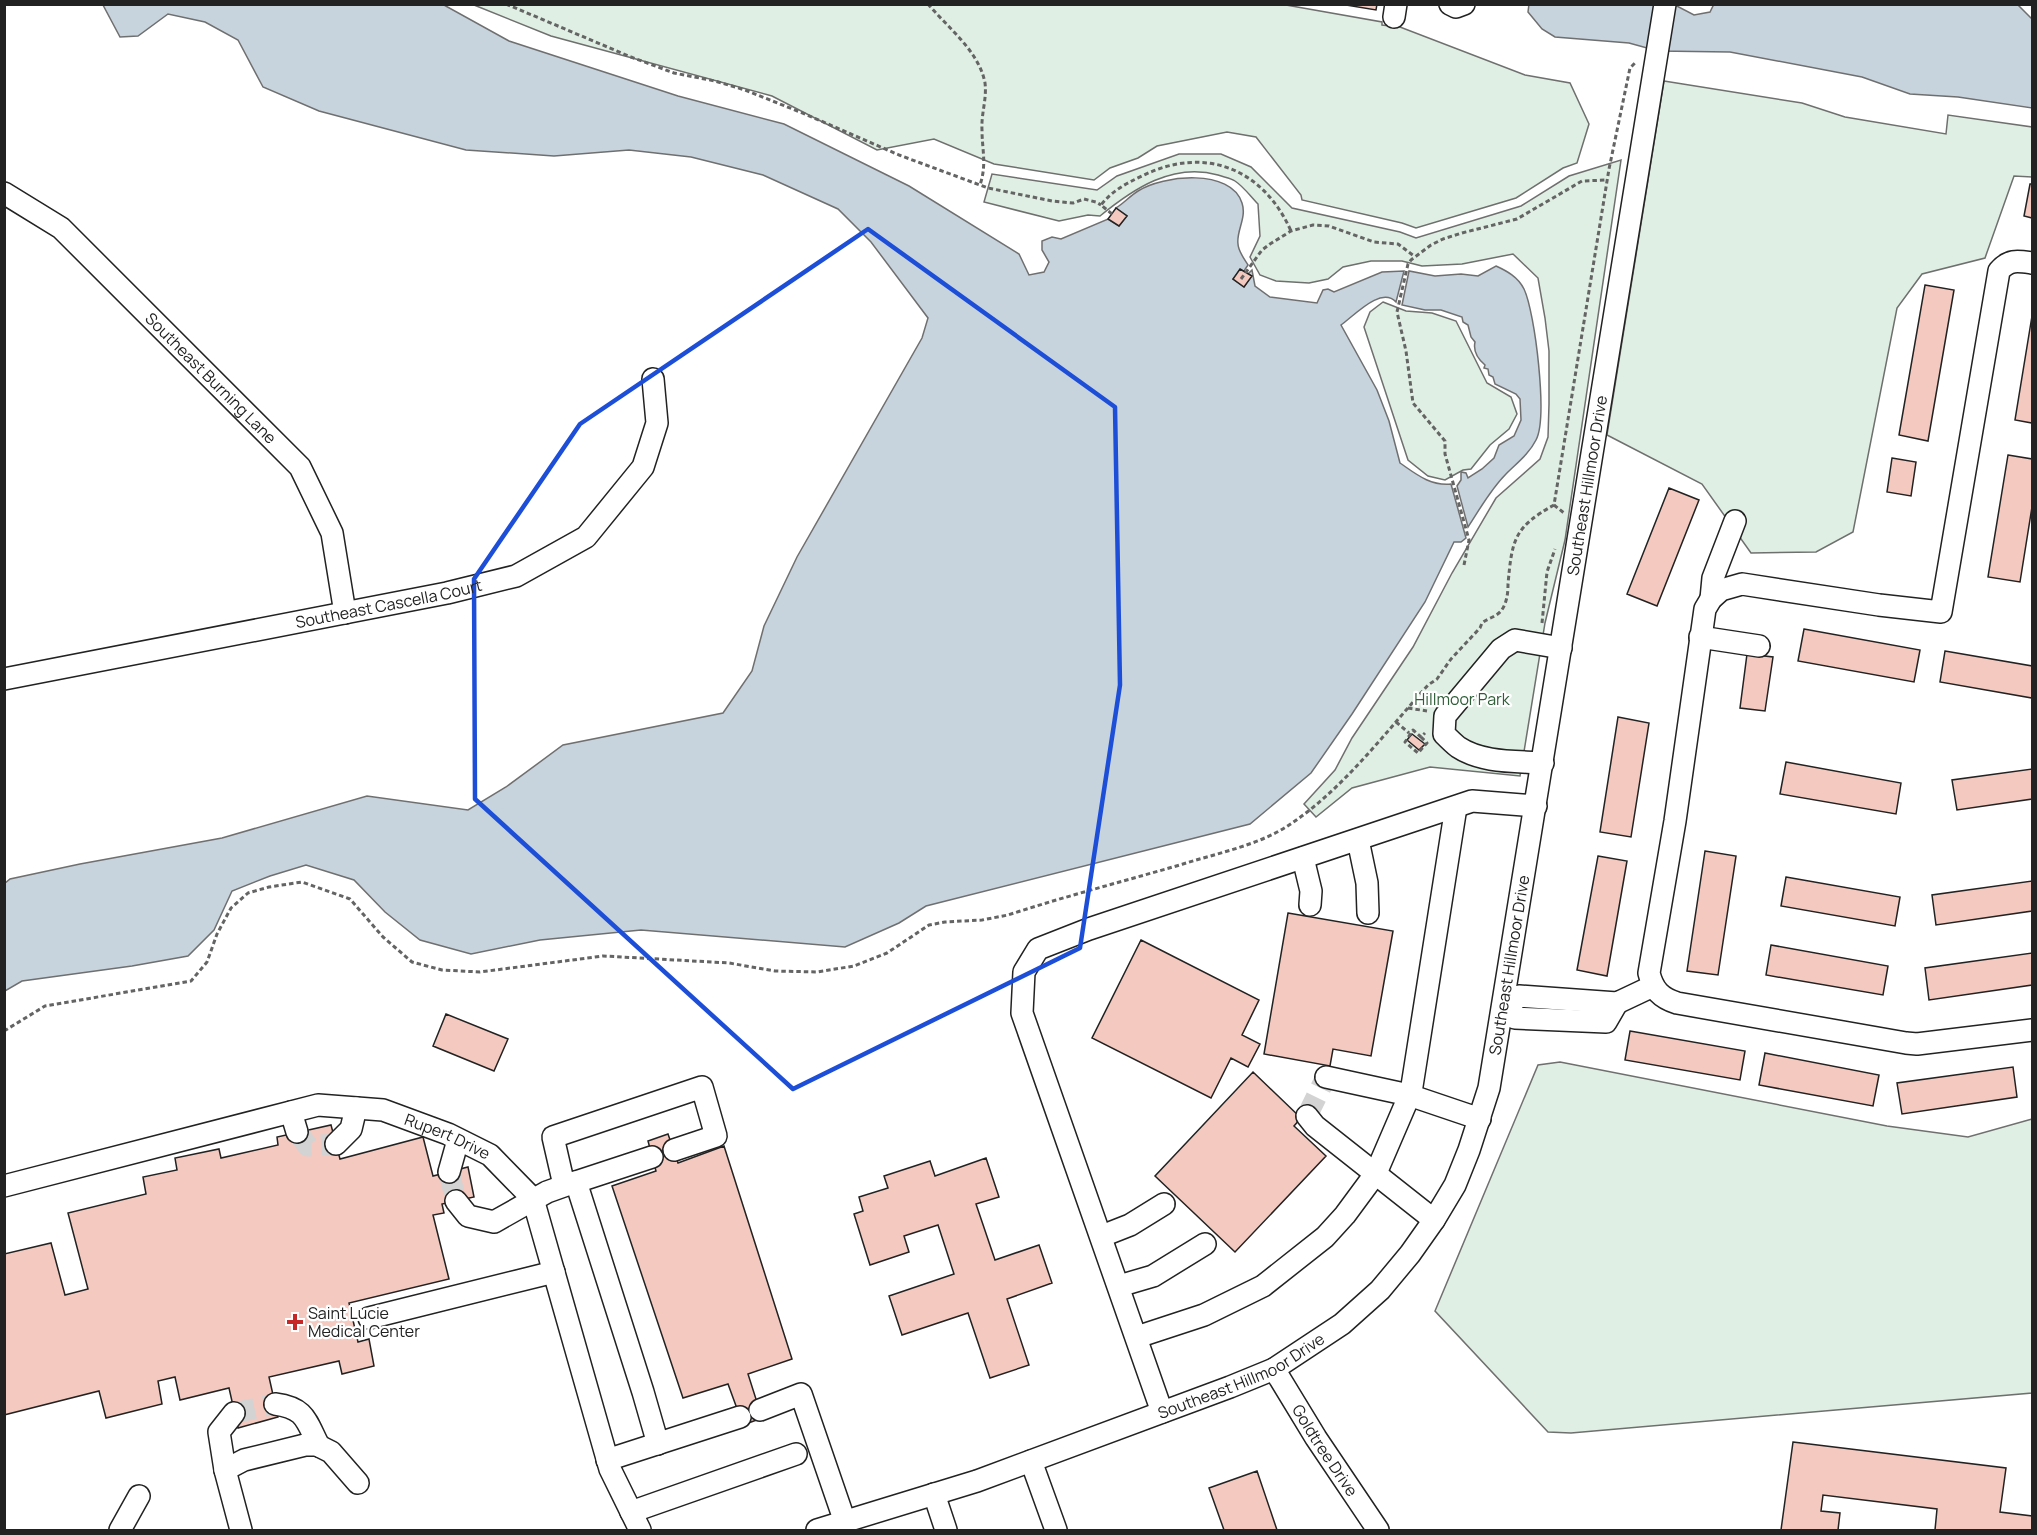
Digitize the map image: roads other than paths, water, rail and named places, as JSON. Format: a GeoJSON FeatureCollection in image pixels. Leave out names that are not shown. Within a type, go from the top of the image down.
{"type":"FeatureCollection","features":[{"type":"Feature","properties":{"kind":"street"},"geometry":{"type":"LineString","coordinates":[[1450,4],[1456,7],[1464,4]]}},
{"type":"Feature","properties":{"kind":"street","name":"Southeast Hillmoor Drive"},"geometry":{"type":"LineString","coordinates":[[817,1530],[1031,1461],[1274,1369],[1342,1324],[1380,1290],[1410,1254],[1455,1185],[1489,1088],[1506,1005],[1665,4]]}},
{"type":"Feature","properties":{"kind":"street","name":"Southeast Burning Lane"},"geometry":{"type":"LineString","coordinates":[[4,193],[61,228],[300,467],[332,533],[345,613]]}},
{"type":"Feature","properties":{"kind":"street"},"geometry":{"type":"LineString","coordinates":[[2032,263],[2017,261],[2005,264],[1999,271],[1941,612],[1879,606],[1742,584],[1721,590],[1711,599],[1705,609],[1675,821],[1649,973],[1653,986],[1663,997],[1677,1003],[1906,1043],[1917,1044],[2032,1030]]}},
{"type":"Feature","properties":{"kind":"street","name":"Southeast Cascella Court"},"geometry":{"type":"LineString","coordinates":[[4,679],[447,593],[516,576],[586,537],[643,467],[657,423],[653,379]]}},
{"type":"Feature","properties":{"kind":"street"},"geometry":{"type":"LineString","coordinates":[[1711,599],[1713,578],[1736,520]]}},
{"type":"Feature","properties":{"kind":"street"},"geometry":{"type":"LineString","coordinates":[[1700,637],[1759,646]]}},
{"type":"Feature","properties":{"kind":"street"},"geometry":{"type":"LineString","coordinates":[[1543,763],[1494,759],[1476,755],[1459,747],[1444,734],[1445,716],[1501,649],[1515,640],[1562,648]]}},
{"type":"Feature","properties":{"kind":"street"},"geometry":{"type":"LineString","coordinates":[[1162,1412],[1022,1013],[1024,972],[1038,949],[1089,929],[1472,801],[1536,806]]}},
{"type":"Feature","properties":{"kind":"street"},"geometry":{"type":"LineString","coordinates":[[1137,1337],[1204,1315],[1269,1282],[1325,1237],[1345,1215],[1376,1173],[1409,1095],[1456,807]]}},
{"type":"Feature","properties":{"kind":"street"},"geometry":{"type":"LineString","coordinates":[[1358,840],[1367,883],[1368,913]]}},
{"type":"Feature","properties":{"kind":"street"},"geometry":{"type":"LineString","coordinates":[[1303,858],[1311,891],[1310,905]]}},
{"type":"Feature","properties":{"kind":"street"},"geometry":{"type":"LineString","coordinates":[[1506,1005],[1519,996],[1617,1003],[1653,986]]}},
{"type":"Feature","properties":{"kind":"street"},"geometry":{"type":"LineString","coordinates":[[1326,1077],[1409,1095],[1480,1119]]}},
{"type":"Feature","properties":{"kind":"street"},"geometry":{"type":"LineString","coordinates":[[658,1444],[640,1381],[553,1137],[702,1087],[716,1136],[674,1150]]}},
{"type":"Feature","properties":{"kind":"street","name":"Rupert Drive"},"geometry":{"type":"LineString","coordinates":[[4,1186],[318,1105],[383,1110],[490,1155],[533,1199],[607,1460],[636,1521]]}},
{"type":"Feature","properties":{"kind":"street"},"geometry":{"type":"LineString","coordinates":[[336,1144],[351,1129],[356,1108]]}},
{"type":"Feature","properties":{"kind":"street"},"geometry":{"type":"LineString","coordinates":[[291,1112],[297,1132]]}},
{"type":"Feature","properties":{"kind":"street"},"geometry":{"type":"LineString","coordinates":[[1307,1116],[1315,1126],[1434,1220]]}},
{"type":"Feature","properties":{"kind":"street"},"geometry":{"type":"LineString","coordinates":[[449,1172],[458,1140]]}},
{"type":"Feature","properties":{"kind":"street"},"geometry":{"type":"LineString","coordinates":[[456,1201],[468,1216],[494,1222],[533,1199],[570,1184],[652,1157]]}},
{"type":"Feature","properties":{"kind":"street"},"geometry":{"type":"LineString","coordinates":[[1102,1236],[1130,1225],[1164,1204]]}},
{"type":"Feature","properties":{"kind":"street"},"geometry":{"type":"LineString","coordinates":[[1119,1286],[1153,1276],[1205,1244]]}},
{"type":"Feature","properties":{"kind":"street"},"geometry":{"type":"LineString","coordinates":[[369,1318],[554,1272]]}},
{"type":"Feature","properties":{"kind":"street","name":"Goldtree Drive"},"geometry":{"type":"LineString","coordinates":[[1274,1369],[1378,1530]]}},
{"type":"Feature","properties":{"kind":"street"},"geometry":{"type":"LineString","coordinates":[[607,1460],[750,1414],[801,1394],[845,1522]]}},
{"type":"Feature","properties":{"kind":"street"},"geometry":{"type":"LineString","coordinates":[[275,1404],[301,1411],[319,1446]]}},
{"type":"Feature","properties":{"kind":"street"},"geometry":{"type":"LineString","coordinates":[[234,1413],[219,1432],[225,1470],[241,1530]]}},
{"type":"Feature","properties":{"kind":"street"},"geometry":{"type":"LineString","coordinates":[[225,1470],[244,1461],[305,1445],[319,1446],[331,1452],[357,1482]]}},
{"type":"Feature","properties":{"kind":"street"},"geometry":{"type":"LineString","coordinates":[[636,1521],[796,1454]]}},
{"type":"Feature","properties":{"kind":"street"},"geometry":{"type":"LineString","coordinates":[[1031,1461],[1056,1530]]}},
{"type":"Feature","properties":{"kind":"street"},"geometry":{"type":"LineString","coordinates":[[934,1494],[946,1530]]}},
{"type":"Feature","properties":{"kind":"street"},"geometry":{"type":"LineString","coordinates":[[120,1530],[139,1496]]}},
{"type":"Feature","properties":{"kind":"tunnel"},"geometry":{"type":"LineString","coordinates":[[1307,1116],[1326,1077]]}},
{"type":"Feature","properties":{"kind":"tunnel"},"geometry":{"type":"LineString","coordinates":[[297,1132],[308,1146],[336,1144]]}},
{"type":"Feature","properties":{"kind":"tunnel"},"geometry":{"type":"LineString","coordinates":[[449,1172],[456,1201]]}},
{"type":"Feature","properties":{"kind":"tunnel"},"geometry":{"type":"LineString","coordinates":[[234,1413],[275,1404]]}},
{"type":"Feature","properties":{"kind":"place","name":"Saint Lucie Medical Center"},"geometry":{"type":"Point","coordinates":[295,1322]}},
{"type":"Feature","properties":{"kind":"park label","name":"Hillmoor Park"},"geometry":{"type":"Point","coordinates":[1462,699]}}]}
